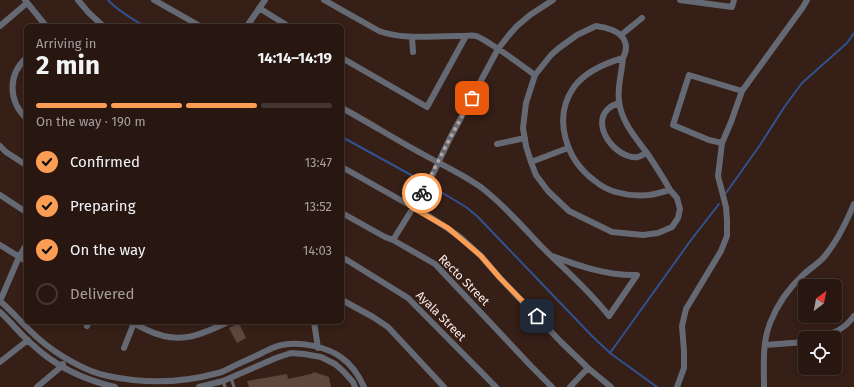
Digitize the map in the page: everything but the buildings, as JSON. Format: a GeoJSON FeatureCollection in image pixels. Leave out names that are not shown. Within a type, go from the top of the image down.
{"type":"FeatureCollection","features":[{"type":"Feature","properties":{"kind":"street"},"geometry":{"type":"LineString","coordinates":[[78,0],[101,24]]}},
{"type":"Feature","properties":{"kind":"street"},"geometry":{"type":"LineString","coordinates":[[154,0],[196,24]]}},
{"type":"Feature","properties":{"kind":"street"},"geometry":{"type":"LineString","coordinates":[[248,24],[266,0]]}},
{"type":"Feature","properties":{"kind":"street"},"geometry":{"type":"LineString","coordinates":[[324,0],[379,31],[388,34],[412,37],[475,36],[481,38],[535,75]]}},
{"type":"Feature","properties":{"kind":"street"},"geometry":{"type":"LineString","coordinates":[[680,0],[732,7],[734,0]]}},
{"type":"Feature","properties":{"kind":"street"},"geometry":{"type":"LineString","coordinates":[[677,387],[684,368],[682,326],[686,309],[721,251],[727,236],[728,220],[718,176],[722,143],[742,91],[807,0]]}},
{"type":"Feature","properties":{"kind":"street"},"geometry":{"type":"LineString","coordinates":[[0,26],[26,1],[44,24]]}},
{"type":"Feature","properties":{"kind":"street"},"geometry":{"type":"LineString","coordinates":[[393,240],[425,188],[498,49],[517,26],[550,1]]}},
{"type":"Feature","properties":{"kind":"street"},"geometry":{"type":"LineString","coordinates":[[259,8],[285,24]]}},
{"type":"Feature","properties":{"kind":"street"},"geometry":{"type":"LineString","coordinates":[[621,35],[642,18]]}},
{"type":"Feature","properties":{"kind":"street"},"geometry":{"type":"LineString","coordinates":[[596,26],[603,27],[621,35],[625,42],[625,54],[623,58],[618,93],[624,118],[630,131],[677,198],[680,209],[678,218],[672,227],[658,233],[643,235],[612,232],[569,211],[548,191],[536,175],[524,138],[523,128],[526,103],[535,75],[551,55],[559,48],[576,35],[596,26]]}},
{"type":"Feature","properties":{"kind":"street"},"geometry":{"type":"LineString","coordinates":[[344,59],[427,107],[466,36]]}},
{"type":"Feature","properties":{"kind":"street"},"geometry":{"type":"LineString","coordinates":[[412,37],[413,52]]}},
{"type":"Feature","properties":{"kind":"street"},"geometry":{"type":"LineString","coordinates":[[623,58],[601,66],[582,79],[574,88],[565,107],[563,117],[568,148],[582,170],[606,188],[616,192],[640,195],[651,195],[670,190]]}},
{"type":"Feature","properties":{"kind":"street"},"geometry":{"type":"LineString","coordinates":[[24,62],[14,75],[13,90],[17,107],[24,116]]}},
{"type":"Feature","properties":{"kind":"street"},"geometry":{"type":"LineString","coordinates":[[722,143],[709,140],[673,125],[689,75],[742,91]]}},
{"type":"Feature","properties":{"kind":"street"},"geometry":{"type":"LineString","coordinates":[[619,102],[608,109],[602,118],[602,124],[606,136],[611,144],[622,153],[629,156],[637,157],[646,153]]}},
{"type":"Feature","properties":{"kind":"street"},"geometry":{"type":"LineString","coordinates":[[344,109],[482,188],[509,212],[524,228],[552,256],[583,286],[608,316],[637,276],[597,271],[552,256]]}},
{"type":"Feature","properties":{"kind":"street"},"geometry":{"type":"LineString","coordinates":[[497,144],[524,138]]}},
{"type":"Feature","properties":{"kind":"street"},"geometry":{"type":"LineString","coordinates":[[0,146],[6,152],[24,164]]}},
{"type":"Feature","properties":{"kind":"street"},"geometry":{"type":"LineString","coordinates":[[531,162],[568,148]]}},
{"type":"Feature","properties":{"kind":"street"},"geometry":{"type":"LineString","coordinates":[[344,168],[448,228],[481,256],[561,342],[588,368],[611,387]]}},
{"type":"Feature","properties":{"kind":"street"},"geometry":{"type":"LineString","coordinates":[[0,195],[24,211]]}},
{"type":"Feature","properties":{"kind":"street"},"geometry":{"type":"LineString","coordinates":[[764,387],[764,349],[770,324],[783,298],[801,276],[823,258],[836,240],[854,204]]}},
{"type":"Feature","properties":{"kind":"street","name":"Recto Street"},"geometry":{"type":"LineString","coordinates":[[344,214],[435,264],[552,387]]}},
{"type":"Feature","properties":{"kind":"street"},"geometry":{"type":"LineString","coordinates":[[0,245],[24,260]]}},
{"type":"Feature","properties":{"kind":"street"},"geometry":{"type":"LineString","coordinates":[[24,248],[0,301],[38,339],[55,352],[93,372],[105,376],[139,381],[154,382],[192,379],[220,373],[282,344],[294,343],[305,344],[333,352],[343,358],[360,378],[364,387]]}},
{"type":"Feature","properties":{"kind":"street","name":"Ayala Street"},"geometry":{"type":"LineString","coordinates":[[344,257],[408,298],[496,387]]}},
{"type":"Feature","properties":{"kind":"street"},"geometry":{"type":"LineString","coordinates":[[344,301],[388,327],[444,387]]}},
{"type":"Feature","properties":{"kind":"street"},"geometry":{"type":"LineString","coordinates":[[0,312],[46,356],[62,366],[91,380],[115,387]]}},
{"type":"Feature","properties":{"kind":"street"},"geometry":{"type":"LineString","coordinates":[[837,331],[854,316]]}},
{"type":"Feature","properties":{"kind":"street"},"geometry":{"type":"LineString","coordinates":[[124,348],[132,324]]}},
{"type":"Feature","properties":{"kind":"street"},"geometry":{"type":"LineString","coordinates":[[136,324],[162,336],[177,338],[192,337],[224,324]]}},
{"type":"Feature","properties":{"kind":"street"},"geometry":{"type":"LineString","coordinates":[[314,324],[318,348]]}},
{"type":"Feature","properties":{"kind":"street"},"geometry":{"type":"LineString","coordinates":[[0,362],[28,340]]}},
{"type":"Feature","properties":{"kind":"street"},"geometry":{"type":"LineString","coordinates":[[765,345],[798,343]]}},
{"type":"Feature","properties":{"kind":"street"},"geometry":{"type":"LineString","coordinates":[[199,387],[224,384],[231,378],[291,353],[321,357],[335,364],[353,382],[355,387]]}},
{"type":"Feature","properties":{"kind":"street"},"geometry":{"type":"LineString","coordinates":[[37,387],[62,366],[66,358]]}},
{"type":"Feature","properties":{"kind":"street"},"geometry":{"type":"LineString","coordinates":[[570,387],[588,368]]}},
{"type":"Feature","properties":{"kind":"lane"},"geometry":{"type":"LineString","coordinates":[[231,378],[234,387]]}},
{"type":"Feature","properties":{"kind":"waterway"},"geometry":{"type":"LineString","coordinates":[[108,0],[120,11],[141,24]]}},
{"type":"Feature","properties":{"kind":"waterway"},"geometry":{"type":"LineString","coordinates":[[726,193],[802,83],[847,43],[854,33]]}},
{"type":"Feature","properties":{"kind":"waterway"},"geometry":{"type":"LineString","coordinates":[[344,138],[422,181]]}},
{"type":"Feature","properties":{"kind":"waterway"},"geometry":{"type":"LineString","coordinates":[[431,186],[466,207],[477,216],[592,336],[610,353],[657,387]]}},
{"type":"Feature","properties":{"kind":"waterway"},"geometry":{"type":"LineString","coordinates":[[610,353],[691,240],[719,204]]}},
{"type":"Feature","properties":{"kind":"way so far"},"geometry":{"type":"LineString","coordinates":[[422,193],[472,98]]}},
{"type":"Feature","properties":{"kind":"route"},"geometry":{"type":"LineString","coordinates":[[422,193],[413,208],[427,215],[460,237],[481,256],[537,316]]}}]}
